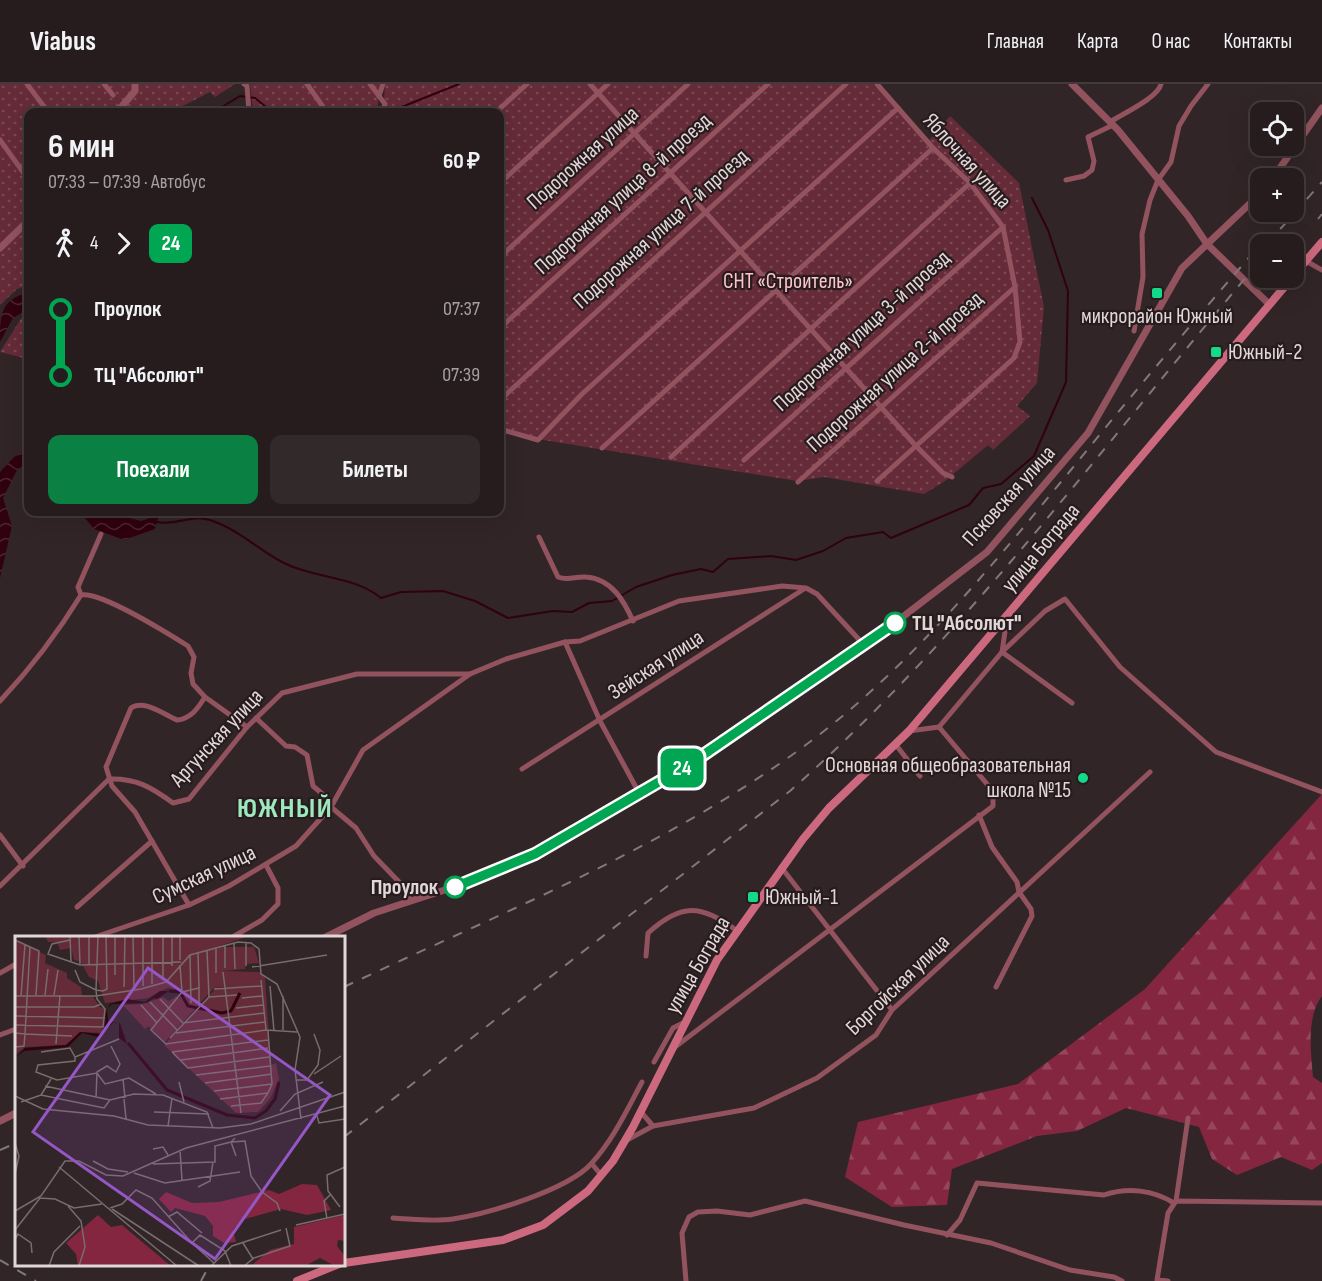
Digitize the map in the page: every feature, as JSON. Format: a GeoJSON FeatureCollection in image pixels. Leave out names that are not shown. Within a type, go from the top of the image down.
{"type":"FeatureCollection","features":[{"type":"Feature","properties":{"kind":"main road","name":"улица Бограда"},"geometry":{"type":"LineString","coordinates":[[1304,263],[1322,242]]}},
{"type":"Feature","properties":{"kind":"main road","name":"улица Бограда"},"geometry":{"type":"LineString","coordinates":[[345,1263],[492,1243],[527,1232],[575,1203],[602,1176],[641,1112],[717,960],[781,867],[829,808],[909,731],[1283,288]]}},
{"type":"Feature","properties":{"kind":"main road"},"geometry":{"type":"LineString","coordinates":[[297,1281],[334,1266]]}},
{"type":"Feature","properties":{"kind":"street"},"geometry":{"type":"LineString","coordinates":[[27,84],[45,108]]}},
{"type":"Feature","properties":{"kind":"street"},"geometry":{"type":"LineString","coordinates":[[104,84],[113,96]]}},
{"type":"Feature","properties":{"kind":"street"},"geometry":{"type":"LineString","coordinates":[[120,108],[135,91],[135,84]]}},
{"type":"Feature","properties":{"kind":"street"},"geometry":{"type":"LineString","coordinates":[[307,84],[324,108]]}},
{"type":"Feature","properties":{"kind":"street"},"geometry":{"type":"LineString","coordinates":[[370,84],[385,104],[384,108]]}},
{"type":"Feature","properties":{"kind":"street"},"geometry":{"type":"LineString","coordinates":[[379,96],[383,84]]}},
{"type":"Feature","properties":{"kind":"street"},"geometry":{"type":"LineString","coordinates":[[500,108],[527,84]]}},
{"type":"Feature","properties":{"kind":"street"},"geometry":{"type":"LineString","coordinates":[[590,84],[916,446],[943,473],[952,477]]}},
{"type":"Feature","properties":{"kind":"street"},"geometry":{"type":"LineString","coordinates":[[504,179],[608,84]]}},
{"type":"Feature","properties":{"kind":"street","name":"Подорожная улица"},"geometry":{"type":"LineString","coordinates":[[504,253],[688,84]]}},
{"type":"Feature","properties":{"kind":"street","name":"Подорожная улица 8-й проезд"},"geometry":{"type":"LineString","coordinates":[[504,324],[768,84]]}},
{"type":"Feature","properties":{"kind":"street","name":"Подорожная улица 7-й проезд"},"geometry":{"type":"LineString","coordinates":[[504,396],[846,84]]}},
{"type":"Feature","properties":{"kind":"street","name":"Яблочная улица"},"geometry":{"type":"LineString","coordinates":[[877,84],[933,148],[970,183],[1003,227],[1015,287],[1020,342],[1014,358],[916,446]]}},
{"type":"Feature","properties":{"kind":"street"},"geometry":{"type":"LineString","coordinates":[[1072,84],[1111,124],[1207,244],[1269,304]]}},
{"type":"Feature","properties":{"kind":"street"},"geometry":{"type":"LineString","coordinates":[[1066,180],[1084,176],[1092,170],[1094,161],[1088,137],[1149,98],[1160,88],[1161,84]]}},
{"type":"Feature","properties":{"kind":"street"},"geometry":{"type":"LineString","coordinates":[[1134,331],[1143,277],[1142,234],[1150,200],[1158,180],[1171,162],[1179,126],[1208,84]]}},
{"type":"Feature","properties":{"kind":"street"},"geometry":{"type":"LineString","coordinates":[[247,85],[249,108]]}},
{"type":"Feature","properties":{"kind":"street"},"geometry":{"type":"LineString","coordinates":[[504,430],[538,440],[582,394],[898,108]]}},
{"type":"Feature","properties":{"kind":"street"},"geometry":{"type":"LineString","coordinates":[[1280,168],[1322,108]]}},
{"type":"Feature","properties":{"kind":"street"},"geometry":{"type":"LineString","coordinates":[[0,140],[24,173]]}},
{"type":"Feature","properties":{"kind":"street"},"geometry":{"type":"LineString","coordinates":[[602,448],[933,148]]}},
{"type":"Feature","properties":{"kind":"street"},"geometry":{"type":"LineString","coordinates":[[671,457],[970,183]]}},
{"type":"Feature","properties":{"kind":"street","name":"Псковская улица"},"geometry":{"type":"LineString","coordinates":[[328,936],[374,914],[454,887],[535,854],[638,791],[693,762],[864,645],[987,552],[1037,497],[1088,433],[1182,268],[1250,203]]}},
{"type":"Feature","properties":{"kind":"street"},"geometry":{"type":"LineString","coordinates":[[0,248],[24,225]]}},
{"type":"Feature","properties":{"kind":"street","name":"Подорожная улица 3-й проезд"},"geometry":{"type":"LineString","coordinates":[[744,460],[1003,227]]}},
{"type":"Feature","properties":{"kind":"street"},"geometry":{"type":"LineString","coordinates":[[1306,261],[1322,270]]}},
{"type":"Feature","properties":{"kind":"street","name":"Подорожная улица 2-й проезд"},"geometry":{"type":"LineString","coordinates":[[798,482],[1015,287]]}},
{"type":"Feature","properties":{"kind":"street"},"geometry":{"type":"LineString","coordinates":[[877,481],[916,446]]}},
{"type":"Feature","properties":{"kind":"street"},"geometry":{"type":"LineString","coordinates":[[81,596],[78,587],[102,534]]}},
{"type":"Feature","properties":{"kind":"street"},"geometry":{"type":"LineString","coordinates":[[539,537],[558,577],[565,580],[590,578],[615,590],[624,601],[633,621]]}},
{"type":"Feature","properties":{"kind":"street"},"geometry":{"type":"LineString","coordinates":[[470,674],[506,659],[565,642],[580,641],[679,601],[770,588],[806,588],[817,594],[864,645]]}},
{"type":"Feature","properties":{"kind":"street","name":"Зейская улица"},"geometry":{"type":"LineString","coordinates":[[522,769],[806,588]]}},
{"type":"Feature","properties":{"kind":"street"},"geometry":{"type":"LineString","coordinates":[[0,701],[31,668],[60,630],[81,596],[90,594],[188,646],[194,657],[191,674],[193,684],[205,697],[247,727]]}},
{"type":"Feature","properties":{"kind":"street"},"geometry":{"type":"LineString","coordinates":[[909,731],[939,727],[1002,652],[1045,611],[1065,599],[1120,667],[1216,752],[1322,792]]}},
{"type":"Feature","properties":{"kind":"street"},"geometry":{"type":"LineString","coordinates":[[1002,652],[1007,617]]}},
{"type":"Feature","properties":{"kind":"street"},"geometry":{"type":"LineString","coordinates":[[565,642],[600,721],[638,791]]}},
{"type":"Feature","properties":{"kind":"street"},"geometry":{"type":"LineString","coordinates":[[1002,652],[1072,703]]}},
{"type":"Feature","properties":{"kind":"street","name":"Аргунская улица"},"geometry":{"type":"LineString","coordinates":[[109,779],[126,778],[147,784],[173,803],[184,802],[247,727],[282,693],[357,674],[470,674]]}},
{"type":"Feature","properties":{"kind":"street","name":"Сумская улица"},"geometry":{"type":"LineString","coordinates":[[98,936],[189,904],[266,865],[296,846],[332,805],[363,750],[470,674]]}},
{"type":"Feature","properties":{"kind":"street"},"geometry":{"type":"LineString","coordinates":[[189,904],[135,812],[109,779],[106,767],[134,705],[143,704],[177,720],[184,720],[205,697]]}},
{"type":"Feature","properties":{"kind":"street"},"geometry":{"type":"LineString","coordinates":[[256,718],[286,746],[296,747],[307,755],[313,786],[356,828],[374,856],[402,885],[411,901]]}},
{"type":"Feature","properties":{"kind":"street"},"geometry":{"type":"LineString","coordinates":[[671,1050],[993,806],[993,793],[939,727]]}},
{"type":"Feature","properties":{"kind":"street"},"geometry":{"type":"LineString","coordinates":[[896,745],[920,776]]}},
{"type":"Feature","properties":{"kind":"street","name":"Боргойская улица"},"geometry":{"type":"LineString","coordinates":[[624,1141],[653,1126],[754,1108],[817,1078],[876,1035],[892,1010],[1150,772]]}},
{"type":"Feature","properties":{"kind":"street"},"geometry":{"type":"LineString","coordinates":[[0,885],[23,866],[109,779]]}},
{"type":"Feature","properties":{"kind":"street"},"geometry":{"type":"LineString","coordinates":[[979,815],[992,847],[1017,882],[1019,892],[1031,909],[1032,916],[996,987]]}},
{"type":"Feature","properties":{"kind":"street"},"geometry":{"type":"LineString","coordinates":[[0,835],[23,866]]}},
{"type":"Feature","properties":{"kind":"street"},"geometry":{"type":"LineString","coordinates":[[77,907],[152,841]]}},
{"type":"Feature","properties":{"kind":"street"},"geometry":{"type":"LineString","coordinates":[[234,936],[262,920],[278,904],[278,888],[266,865]]}},
{"type":"Feature","properties":{"kind":"street"},"geometry":{"type":"LineString","coordinates":[[781,867],[892,1010]]}},
{"type":"Feature","properties":{"kind":"street"},"geometry":{"type":"LineString","coordinates":[[646,956],[648,933],[670,915],[684,909],[705,911],[736,930]]}},
{"type":"Feature","properties":{"kind":"street"},"geometry":{"type":"LineString","coordinates":[[0,973],[15,965]]}},
{"type":"Feature","properties":{"kind":"street"},"geometry":{"type":"LineString","coordinates":[[654,1062],[673,1028],[686,1021]]}},
{"type":"Feature","properties":{"kind":"street"},"geometry":{"type":"LineString","coordinates":[[0,1035],[15,1029]]}},
{"type":"Feature","properties":{"kind":"street"},"geometry":{"type":"LineString","coordinates":[[393,1218],[450,1219],[473,1216],[567,1182],[591,1164],[609,1142],[642,1082]]}},
{"type":"Feature","properties":{"kind":"street"},"geometry":{"type":"LineString","coordinates":[[641,1112],[653,1126]]}},
{"type":"Feature","properties":{"kind":"street"},"geometry":{"type":"LineString","coordinates":[[0,1121],[15,1114]]}},
{"type":"Feature","properties":{"kind":"street"},"geometry":{"type":"LineString","coordinates":[[1167,1281],[1155,1280],[1167,1213],[1175,1202],[1188,1118]]}},
{"type":"Feature","properties":{"kind":"street"},"geometry":{"type":"LineString","coordinates":[[591,1164],[602,1176]]}},
{"type":"Feature","properties":{"kind":"street"},"geometry":{"type":"LineString","coordinates":[[947,1235],[960,1220],[976,1184],[1104,1195],[1118,1190],[1133,1191],[1160,1194],[1175,1202],[1322,1203]]}},
{"type":"Feature","properties":{"kind":"street"},"geometry":{"type":"LineString","coordinates":[[686,1281],[683,1224],[689,1217],[698,1212],[717,1211],[750,1215],[805,1201],[947,1235],[991,1243],[1070,1270],[1114,1277],[1122,1281]]}},
{"type":"Feature","properties":{"kind":"green space"},"geometry":{"type":"Polygon","coordinates":[[[0,84],[235,84],[215,97],[210,92],[179,108],[24,108],[24,286],[17,289],[0,305],[0,84]]]}},
{"type":"Feature","properties":{"kind":"green space"},"geometry":{"type":"Polygon","coordinates":[[[250,84],[380,84],[377,108],[253,108],[250,84]]]}},
{"type":"Feature","properties":{"kind":"green space","name":"СНТ «Строитель»"},"geometry":{"type":"Polygon","coordinates":[[[385,84],[874,84],[928,142],[950,116],[1019,183],[1044,307],[1037,383],[1017,406],[1030,416],[993,450],[988,445],[945,481],[924,494],[824,477],[797,481],[504,434],[504,108],[383,108],[385,84]]]}},
{"type":"Feature","properties":{"kind":"green space"},"geometry":{"type":"Polygon","coordinates":[[[24,316],[24,358],[0,352],[24,316]]]}},
{"type":"Feature","properties":{"kind":"green space"},"geometry":{"type":"Polygon","coordinates":[[[1322,794],[1322,996],[1314,1014],[1311,1046],[1313,1077],[1322,1083],[1322,1163],[1312,1170],[1281,1157],[1237,1175],[1212,1159],[1199,1127],[1126,1108],[1077,1131],[1037,1136],[952,1169],[947,1205],[892,1207],[845,1177],[858,1122],[1018,1084],[1145,989],[1322,794]]]}},
{"type":"Feature","properties":{"kind":"water"},"geometry":{"type":"Polygon","coordinates":[[[24,294],[24,311],[13,318],[0,342],[1,317],[7,305],[24,294]]]}},
{"type":"Feature","properties":{"kind":"water"},"geometry":{"type":"Polygon","coordinates":[[[24,452],[24,466],[17,470],[3,498],[12,526],[0,578],[0,472],[14,457],[24,452]]]}},
{"type":"Feature","properties":{"kind":"water"},"geometry":{"type":"Polygon","coordinates":[[[83,516],[122,516],[141,521],[159,516],[155,529],[124,540],[94,529],[83,516]]]}},
{"type":"Feature","properties":{"kind":"waterway"},"geometry":{"type":"LineString","coordinates":[[399,108],[459,84]]}},
{"type":"Feature","properties":{"kind":"waterway"},"geometry":{"type":"LineString","coordinates":[[220,108],[240,96],[255,98],[267,108]]}},
{"type":"Feature","properties":{"kind":"waterway"},"geometry":{"type":"LineString","coordinates":[[157,522],[171,523],[196,518],[210,520],[229,528],[282,562],[307,572],[358,585],[381,598],[401,592],[443,591],[475,601],[508,618],[553,611],[572,612],[589,603],[612,601],[636,587],[672,575],[701,569],[713,572],[728,559],[771,556],[796,560],[823,551],[846,538],[883,532],[891,538],[969,505],[983,488],[1001,484],[1034,456],[1066,382],[1068,291],[1048,230],[1032,198]]}},
{"type":"Feature","properties":{"kind":"railway"},"geometry":{"type":"LineString","coordinates":[[1276,234],[1322,182]]}},
{"type":"Feature","properties":{"kind":"railway"},"geometry":{"type":"LineString","coordinates":[[1318,219],[1322,214]]}},
{"type":"Feature","properties":{"kind":"railway"},"geometry":{"type":"LineString","coordinates":[[345,987],[516,908],[686,822],[740,790],[832,725],[906,658],[974,586],[1250,257]]}},
{"type":"Feature","properties":{"kind":"railway"},"geometry":{"type":"LineString","coordinates":[[345,1136],[790,791],[854,731],[916,668],[1034,535],[1250,273]]}},
{"type":"Feature","properties":{"kind":"railway"},"geometry":{"type":"LineString","coordinates":[[0,1150],[15,1143]]}},
{"type":"Feature","properties":{"kind":"railway"},"geometry":{"type":"LineString","coordinates":[[0,1260],[36,1281]]}},
{"type":"Feature","properties":{"kind":"railway"},"geometry":{"type":"LineString","coordinates":[[201,1281],[209,1266]]}},
{"type":"Feature","properties":{"kind":"bus line","name":"24"},"geometry":{"type":"LineString","coordinates":[[455,887],[535,854],[638,791],[693,762],[895,623]]}},
{"type":"Feature","properties":{"kind":"place","name":"микрорайон Южный"},"geometry":{"type":"Point","coordinates":[1157,293]}},
{"type":"Feature","properties":{"kind":"place","name":"Южный-2"},"geometry":{"type":"Point","coordinates":[1216,352]}},
{"type":"Feature","properties":{"kind":"place","name":"ТЦ \"Абсолют\""},"geometry":{"type":"Point","coordinates":[895,623]}},
{"type":"Feature","properties":{"kind":"place","name":"Основная общеобразовательная школа №15"},"geometry":{"type":"Point","coordinates":[1083,778]}},
{"type":"Feature","properties":{"kind":"place","name":"Проулок"},"geometry":{"type":"Point","coordinates":[455,887]}},
{"type":"Feature","properties":{"kind":"place","name":"Южный-1"},"geometry":{"type":"Point","coordinates":[753,897]}},
{"type":"Feature","properties":{"kind":"district","name":"ЮЖНЫЙ"},"geometry":{"type":"Point","coordinates":[285,808]}}]}
